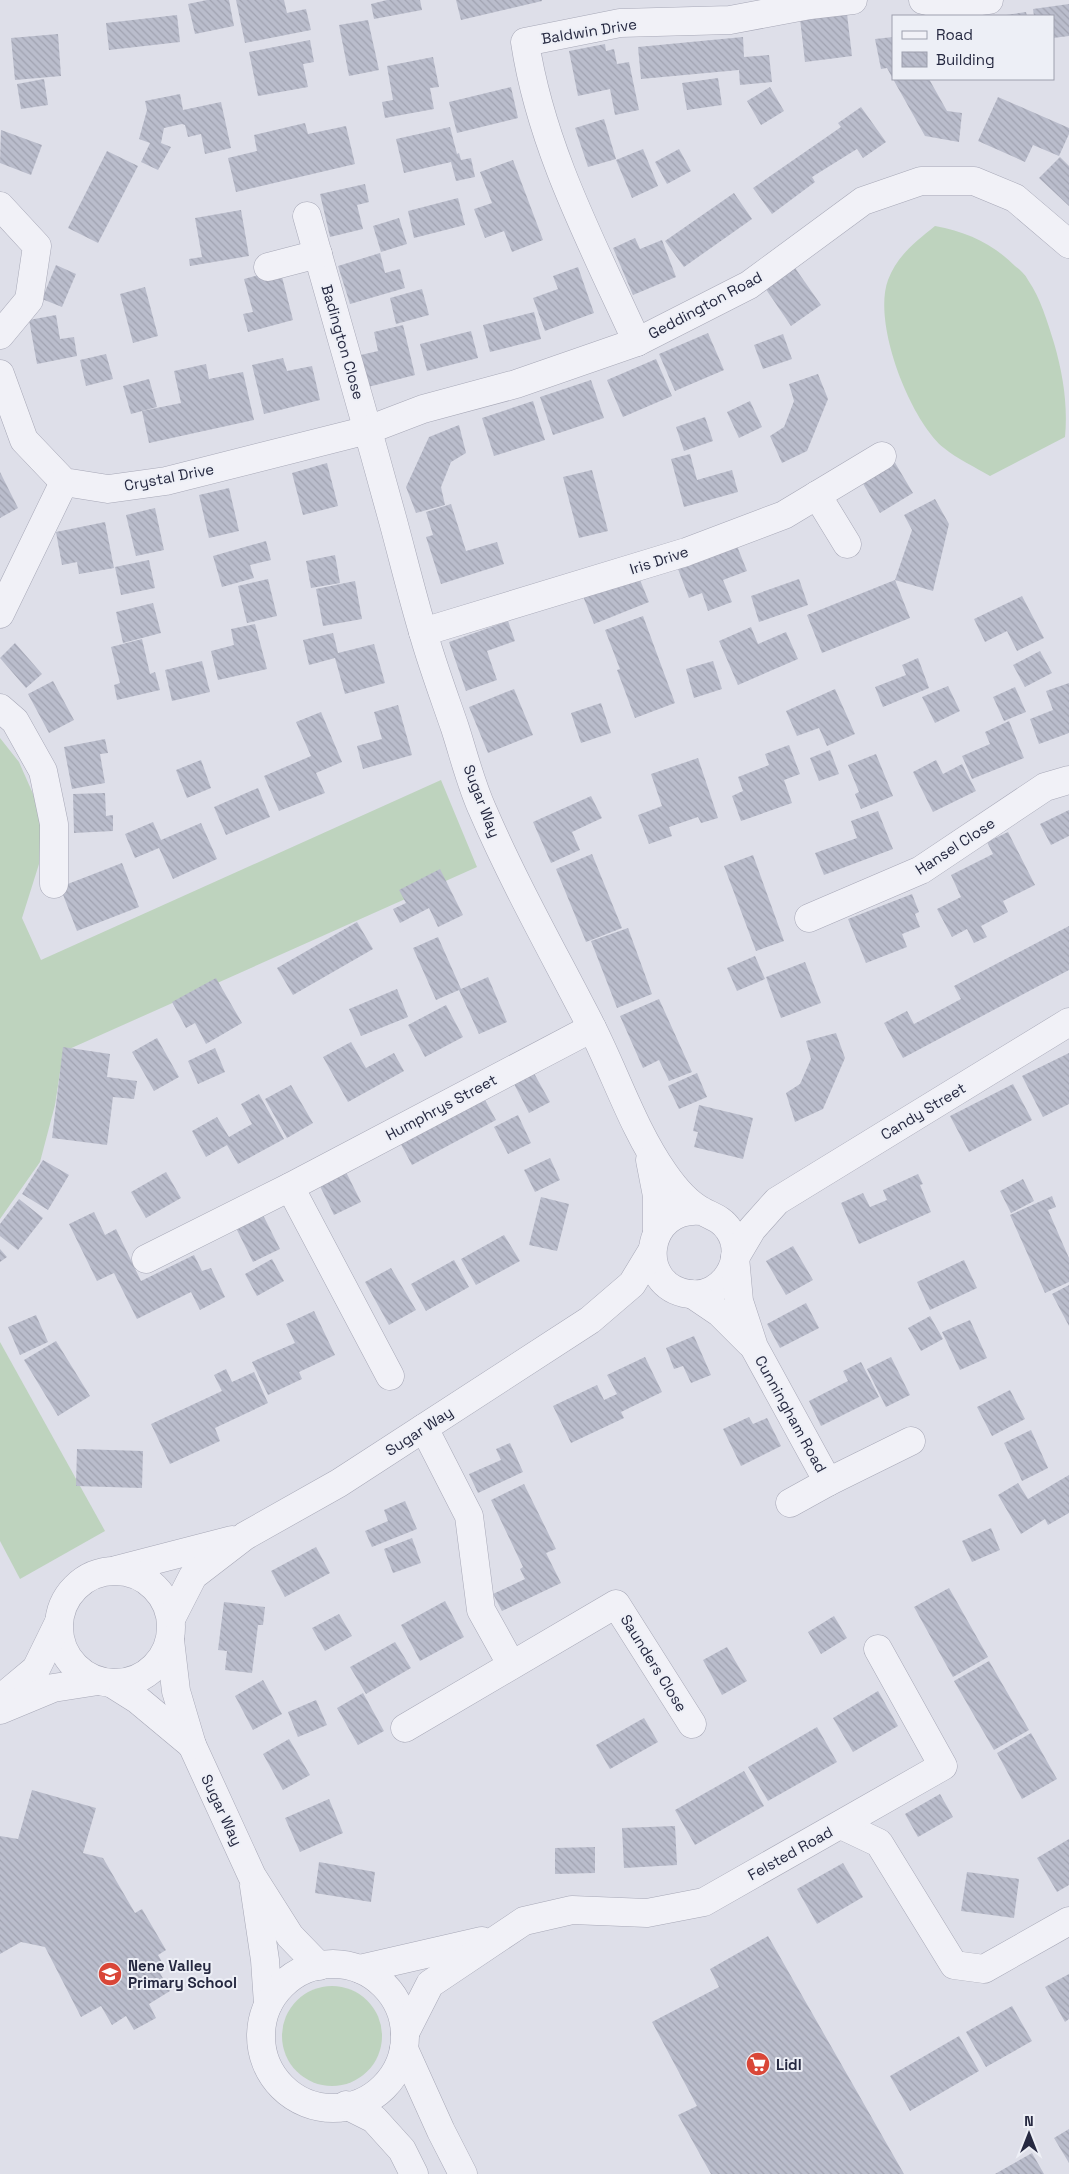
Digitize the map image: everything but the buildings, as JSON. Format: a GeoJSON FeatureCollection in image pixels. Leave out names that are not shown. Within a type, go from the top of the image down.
{"type":"FeatureCollection","features":[{"type":"Feature","properties":{"kind":"street","name":"Baldwin Drive"},"geometry":{"type":"LineString","coordinates":[[637,342],[563,180],[530,71],[525,42],[620,23],[730,20],[810,5],[854,0]]}},
{"type":"Feature","properties":{"kind":"street"},"geometry":{"type":"LineString","coordinates":[[923,0],[947,6],[989,0]]}},
{"type":"Feature","properties":{"kind":"street","name":"Geddington Road"},"geometry":{"type":"LineString","coordinates":[[368,430],[423,409],[516,384],[637,342],[749,285],[863,201],[921,181],[974,181],[1016,198],[1069,244]]}},
{"type":"Feature","properties":{"kind":"street"},"geometry":{"type":"LineString","coordinates":[[0,206],[37,246],[29,300],[0,335]]}},
{"type":"Feature","properties":{"kind":"street","name":"Badington Close"},"geometry":{"type":"LineString","coordinates":[[307,216],[368,430]]}},
{"type":"Feature","properties":{"kind":"street"},"geometry":{"type":"LineString","coordinates":[[268,267],[318,254]]}},
{"type":"Feature","properties":{"kind":"street"},"geometry":{"type":"LineString","coordinates":[[0,374],[24,440],[64,482],[0,614]]}},
{"type":"Feature","properties":{"kind":"street","name":"Crystal Drive"},"geometry":{"type":"LineString","coordinates":[[64,482],[108,489],[166,481],[368,430]]}},
{"type":"Feature","properties":{"kind":"street","name":"Sugar Way"},"geometry":{"type":"LineString","coordinates":[[368,430],[423,632],[482,808],[509,866],[592,1028],[649,1152],[674,1187],[704,1212]]}},
{"type":"Feature","properties":{"kind":"street","name":"Iris Drive"},"geometry":{"type":"LineString","coordinates":[[423,632],[686,552],[784,515],[882,456]]}},
{"type":"Feature","properties":{"kind":"street"},"geometry":{"type":"LineString","coordinates":[[817,495],[847,544]]}},
{"type":"Feature","properties":{"kind":"street"},"geometry":{"type":"LineString","coordinates":[[0,708],[15,721],[43,771],[54,824],[54,884]]}},
{"type":"Feature","properties":{"kind":"street","name":"Hansel Close"},"geometry":{"type":"LineString","coordinates":[[809,918],[921,870],[1046,787],[1069,780]]}},
{"type":"Feature","properties":{"kind":"street","name":"Candy Street"},"geometry":{"type":"LineString","coordinates":[[704,1212],[738,1211],[777,1200],[1069,1022]]}},
{"type":"Feature","properties":{"kind":"street","name":"Humphrys Street"},"geometry":{"type":"LineString","coordinates":[[146,1259],[290,1187],[592,1028]]}},
{"type":"Feature","properties":{"kind":"street","name":"Sugar Way"},"geometry":{"type":"LineString","coordinates":[[318,1966],[290,1936],[252,1876],[192,1745],[176,1691],[170,1630],[193,1576],[245,1536],[339,1483],[590,1320],[632,1284],[654,1242],[657,1196],[649,1152]]}},
{"type":"Feature","properties":{"kind":"street"},"geometry":{"type":"LineString","coordinates":[[290,1187],[390,1376]]}},
{"type":"Feature","properties":{"kind":"street","name":"Candy Street"},"geometry":{"type":"LineString","coordinates":[[736,1256],[752,1229],[777,1200]]}},
{"type":"Feature","properties":{"kind":"street"},"geometry":{"type":"LineString","coordinates":[[692,1210],[704,1212],[722,1221],[730,1231],[735,1242],[736,1256],[733,1268],[726,1279],[715,1289],[689,1294],[669,1286],[660,1277],[654,1264],[654,1242],[671,1216],[692,1210]]}},
{"type":"Feature","properties":{"kind":"street","name":"Cunningham Road"},"geometry":{"type":"LineString","coordinates":[[736,1256],[739,1301],[754,1347],[828,1482]]}},
{"type":"Feature","properties":{"kind":"street","name":"Sugar Way"},"geometry":{"type":"LineString","coordinates":[[590,1320],[645,1298],[689,1294]]}},
{"type":"Feature","properties":{"kind":"street","name":"Cunningham Road"},"geometry":{"type":"LineString","coordinates":[[689,1294],[720,1313],[754,1347]]}},
{"type":"Feature","properties":{"kind":"street"},"geometry":{"type":"LineString","coordinates":[[424,1428],[469,1516],[482,1610],[511,1664]]}},
{"type":"Feature","properties":{"kind":"street","name":"Cunningham Road"},"geometry":{"type":"LineString","coordinates":[[790,1503],[911,1441]]}},
{"type":"Feature","properties":{"kind":"street","name":"Sugar Way"},"geometry":{"type":"LineString","coordinates":[[114,1571],[245,1536]]}},
{"type":"Feature","properties":{"kind":"street"},"geometry":{"type":"LineString","coordinates":[[0,1710],[53,1688],[104,1682],[127,1682],[148,1672],[164,1655],[170,1630],[165,1602],[156,1589],[144,1579],[130,1573],[114,1571],[96,1574],[80,1583],[69,1594],[62,1608],[59,1636],[64,1652],[73,1665],[86,1676],[104,1682]]}},
{"type":"Feature","properties":{"kind":"street","name":"Saunders Close"},"geometry":{"type":"LineString","coordinates":[[405,1728],[616,1604],[692,1724]]}},
{"type":"Feature","properties":{"kind":"street"},"geometry":{"type":"LineString","coordinates":[[0,1700],[36,1669],[59,1622]]}},
{"type":"Feature","properties":{"kind":"street"},"geometry":{"type":"LineString","coordinates":[[841,1824],[943,1766],[878,1649]]}},
{"type":"Feature","properties":{"kind":"street","name":"Sugar Way"},"geometry":{"type":"LineString","coordinates":[[104,1682],[138,1700],[192,1745]]}},
{"type":"Feature","properties":{"kind":"street","name":"Felsted Road"},"geometry":{"type":"LineString","coordinates":[[405,2041],[430,1984],[524,1920],[572,1910],[647,1913],[704,1902],[841,1824],[879,1843],[954,1965],[984,1969],[1069,1921]]}},
{"type":"Feature","properties":{"kind":"street","name":"Sugar Way"},"geometry":{"type":"LineString","coordinates":[[252,1876],[268,2004]]}},
{"type":"Feature","properties":{"kind":"street"},"geometry":{"type":"LineString","coordinates":[[360,1969],[498,1937]]}},
{"type":"Feature","properties":{"kind":"street"},"geometry":{"type":"LineString","coordinates":[[405,2041],[399,2065],[386,2086],[366,2100],[346,2105],[320,2107],[299,2100],[282,2087],[270,2072],[263,2055],[261,2036],[268,2004],[280,1986],[298,1973],[318,1966],[339,1964],[360,1969],[378,1979],[392,1994],[401,2012],[405,2041],[441,2131],[463,2174]]}},
{"type":"Feature","properties":{"kind":"street"},"geometry":{"type":"LineString","coordinates":[[346,2105],[374,2119],[402,2150],[414,2174]]}},
{"type":"Feature","properties":{"kind":"green space"},"geometry":{"type":"Polygon","coordinates":[[[935,226],[968,235],[988,245],[1024,274],[1033,287],[1043,310],[1060,366],[1065,401],[1065,437],[990,476],[949,452],[931,435],[907,394],[897,370],[890,345],[885,320],[884,298],[888,280],[902,257],[935,226]]]}},
{"type":"Feature","properties":{"kind":"green space"},"geometry":{"type":"Polygon","coordinates":[[[0,738],[19,762],[41,812],[39,864],[22,918],[41,960],[441,780],[477,867],[67,1050],[60,1072],[55,1105],[40,1162],[0,1219],[0,738]]]}},
{"type":"Feature","properties":{"kind":"green space"},"geometry":{"type":"Polygon","coordinates":[[[0,1342],[105,1531],[20,1579],[0,1541],[0,1342]]]}},
{"type":"Feature","properties":{"kind":"green space"},"geometry":{"type":"Polygon","coordinates":[[[332,1986],[351,1990],[367,2001],[378,2017],[382,2036],[378,2055],[367,2071],[351,2082],[332,2086],[313,2082],[297,2071],[286,2055],[282,2036],[286,2017],[297,2001],[313,1990],[332,1986]]]}},
{"type":"Feature","properties":{"kind":"place","name":"Nene Valley Primary School"},"geometry":{"type":"Point","coordinates":[110,1974]}},
{"type":"Feature","properties":{"kind":"place","name":"Lidl"},"geometry":{"type":"Point","coordinates":[758,2064]}}]}
